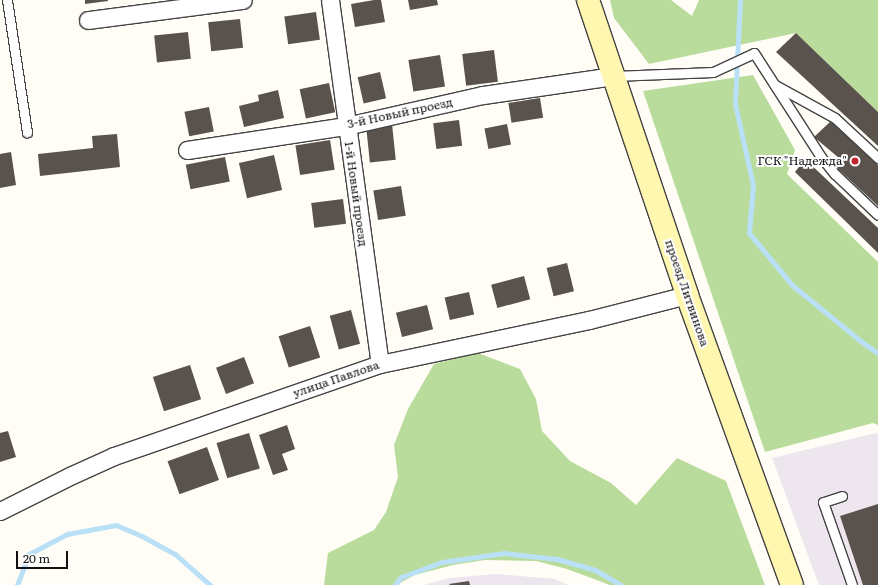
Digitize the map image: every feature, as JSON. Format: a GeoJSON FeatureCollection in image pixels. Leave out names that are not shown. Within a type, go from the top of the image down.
{"type":"FeatureCollection","features":[{"type":"Feature","properties":{"kind":"main road","name":"проезд Литвинова"},"geometry":{"type":"LineString","coordinates":[[588,0],[687,296],[792,585]]}},
{"type":"Feature","properties":{"kind":"street"},"geometry":{"type":"LineString","coordinates":[[88,20],[244,0]]}},
{"type":"Feature","properties":{"kind":"street","name":"1-й Новый проезд"},"geometry":{"type":"LineString","coordinates":[[330,0],[346,126],[380,364]]}},
{"type":"Feature","properties":{"kind":"street","name":"3-й Новый проезд"},"geometry":{"type":"LineString","coordinates":[[187,150],[346,126],[483,95],[614,76]]}},
{"type":"Feature","properties":{"kind":"street","name":"улица Павлова"},"geometry":{"type":"LineString","coordinates":[[0,511],[114,456],[380,364],[589,320],[687,296]]}},
{"type":"Feature","properties":{"kind":"lane"},"geometry":{"type":"LineString","coordinates":[[7,0],[27,134]]}},
{"type":"Feature","properties":{"kind":"lane"},"geometry":{"type":"LineString","coordinates":[[614,76],[713,72],[754,53],[821,157],[835,174],[878,215]]}},
{"type":"Feature","properties":{"kind":"lane"},"geometry":{"type":"LineString","coordinates":[[774,84],[835,118],[878,158]]}},
{"type":"Feature","properties":{"kind":"lane"},"geometry":{"type":"LineString","coordinates":[[842,496],[823,502],[852,585]]}},
{"type":"Feature","properties":{"kind":"shaded area"},"geometry":{"type":"Polygon","coordinates":[[[876,433],[878,434],[878,585],[819,585],[772,458],[876,433]]]}},
{"type":"Feature","properties":{"kind":"shaded area"},"geometry":{"type":"Polygon","coordinates":[[[496,574],[555,579],[568,585],[424,585],[449,578],[496,574]]]}},
{"type":"Feature","properties":{"kind":"green space"},"geometry":{"type":"Polygon","coordinates":[[[610,0],[671,0],[692,16],[699,0],[878,0],[878,112],[796,33],[649,64],[614,18],[610,0]]]}},
{"type":"Feature","properties":{"kind":"green space"},"geometry":{"type":"Polygon","coordinates":[[[753,75],[795,150],[787,174],[878,262],[878,425],[873,423],[765,452],[643,91],[753,75]]]}},
{"type":"Feature","properties":{"kind":"green space"},"geometry":{"type":"Polygon","coordinates":[[[478,353],[520,369],[536,399],[542,431],[570,461],[611,483],[636,505],[677,458],[726,481],[765,585],[610,585],[567,569],[536,561],[485,560],[453,565],[415,575],[396,585],[324,585],[328,553],[374,530],[386,512],[398,477],[394,445],[408,409],[434,364],[478,353]]]}},
{"type":"Feature","properties":{"kind":"building"},"geometry":{"type":"Polygon","coordinates":[[[85,0],[108,0],[108,1],[85,4],[85,0]]]}},
{"type":"Feature","properties":{"kind":"building"},"geometry":{"type":"Polygon","coordinates":[[[381,0],[385,22],[355,27],[351,4],[381,0]]]}},
{"type":"Feature","properties":{"kind":"building"},"geometry":{"type":"Polygon","coordinates":[[[408,0],[437,0],[438,5],[410,10],[408,0]]]}},
{"type":"Feature","properties":{"kind":"building"},"geometry":{"type":"Polygon","coordinates":[[[316,12],[320,40],[288,44],[284,16],[316,12]]]}},
{"type":"Feature","properties":{"kind":"building"},"geometry":{"type":"Polygon","coordinates":[[[240,19],[243,48],[211,51],[208,22],[240,19]]]}},
{"type":"Feature","properties":{"kind":"building"},"geometry":{"type":"Polygon","coordinates":[[[188,32],[191,59],[157,62],[154,36],[188,32]]]}},
{"type":"Feature","properties":{"kind":"building"},"geometry":{"type":"Polygon","coordinates":[[[796,33],[878,112],[878,146],[776,52],[796,33]]]}},
{"type":"Feature","properties":{"kind":"building"},"geometry":{"type":"Polygon","coordinates":[[[494,50],[498,82],[466,86],[462,54],[494,50]]]}},
{"type":"Feature","properties":{"kind":"building"},"geometry":{"type":"Polygon","coordinates":[[[440,55],[445,87],[413,92],[408,60],[440,55]]]}},
{"type":"Feature","properties":{"kind":"building"},"geometry":{"type":"Polygon","coordinates":[[[380,72],[386,98],[364,103],[358,77],[380,72]]]}},
{"type":"Feature","properties":{"kind":"building"},"geometry":{"type":"Polygon","coordinates":[[[329,83],[335,112],[306,119],[300,89],[329,83]]]}},
{"type":"Feature","properties":{"kind":"building"},"geometry":{"type":"Polygon","coordinates":[[[278,90],[284,118],[244,127],[239,106],[259,101],[258,95],[278,90]]]}},
{"type":"Feature","properties":{"kind":"building"},"geometry":{"type":"Polygon","coordinates":[[[540,98],[543,118],[512,123],[508,103],[540,98]]]}},
{"type":"Feature","properties":{"kind":"building"},"geometry":{"type":"Polygon","coordinates":[[[209,107],[214,132],[189,136],[184,112],[209,107]]]}},
{"type":"Feature","properties":{"kind":"building"},"geometry":{"type":"Polygon","coordinates":[[[459,120],[462,146],[436,149],[433,123],[459,120]]]}},
{"type":"Feature","properties":{"kind":"building","name":"ГСК \"Надежда\""},"geometry":{"type":"Polygon","coordinates":[[[831,121],[878,165],[878,206],[834,165],[839,158],[814,137],[831,121]]]}},
{"type":"Feature","properties":{"kind":"building"},"geometry":{"type":"Polygon","coordinates":[[[392,124],[396,160],[370,163],[366,127],[392,124]]]}},
{"type":"Feature","properties":{"kind":"building"},"geometry":{"type":"Polygon","coordinates":[[[507,124],[511,145],[488,149],[484,128],[507,124]]]}},
{"type":"Feature","properties":{"kind":"building"},"geometry":{"type":"Polygon","coordinates":[[[117,134],[120,167],[40,176],[38,154],[93,148],[92,136],[117,134]]]}},
{"type":"Feature","properties":{"kind":"building"},"geometry":{"type":"Polygon","coordinates":[[[330,140],[335,170],[300,175],[295,145],[330,140]]]}},
{"type":"Feature","properties":{"kind":"building"},"geometry":{"type":"Polygon","coordinates":[[[11,152],[16,185],[0,188],[0,154],[11,152]]]}},
{"type":"Feature","properties":{"kind":"building"},"geometry":{"type":"Polygon","coordinates":[[[274,155],[282,190],[247,198],[239,163],[274,155]]]}},
{"type":"Feature","properties":{"kind":"building"},"geometry":{"type":"Polygon","coordinates":[[[225,157],[230,182],[191,189],[186,165],[225,157]]]}},
{"type":"Feature","properties":{"kind":"building"},"geometry":{"type":"Polygon","coordinates":[[[805,159],[878,228],[878,253],[795,172],[805,159]]]}},
{"type":"Feature","properties":{"kind":"building"},"geometry":{"type":"Polygon","coordinates":[[[401,186],[406,216],[378,220],[373,190],[401,186]]]}},
{"type":"Feature","properties":{"kind":"building"},"geometry":{"type":"Polygon","coordinates":[[[343,199],[346,224],[314,228],[311,203],[343,199]]]}},
{"type":"Feature","properties":{"kind":"building"},"geometry":{"type":"Polygon","coordinates":[[[567,263],[574,291],[554,296],[547,268],[567,263]]]}},
{"type":"Feature","properties":{"kind":"building"},"geometry":{"type":"Polygon","coordinates":[[[524,276],[530,299],[497,308],[491,285],[524,276]]]}},
{"type":"Feature","properties":{"kind":"building"},"geometry":{"type":"Polygon","coordinates":[[[469,292],[474,314],[450,320],[445,298],[469,292]]]}},
{"type":"Feature","properties":{"kind":"building"},"geometry":{"type":"Polygon","coordinates":[[[427,305],[433,329],[402,337],[396,313],[427,305]]]}},
{"type":"Feature","properties":{"kind":"building"},"geometry":{"type":"Polygon","coordinates":[[[351,310],[360,344],[339,350],[330,316],[351,310]]]}},
{"type":"Feature","properties":{"kind":"building"},"geometry":{"type":"Polygon","coordinates":[[[310,326],[320,357],[289,368],[279,336],[310,326]]]}},
{"type":"Feature","properties":{"kind":"building"},"geometry":{"type":"Polygon","coordinates":[[[244,357],[254,383],[226,394],[216,368],[244,357]]]}},
{"type":"Feature","properties":{"kind":"building"},"geometry":{"type":"Polygon","coordinates":[[[190,365],[201,399],[164,411],[153,377],[190,365]]]}},
{"type":"Feature","properties":{"kind":"building"},"geometry":{"type":"Polygon","coordinates":[[[287,425],[295,449],[282,454],[288,470],[273,475],[259,435],[287,425]]]}},
{"type":"Feature","properties":{"kind":"building"},"geometry":{"type":"Polygon","coordinates":[[[8,431],[16,457],[0,462],[0,433],[8,431]]]}},
{"type":"Feature","properties":{"kind":"building"},"geometry":{"type":"Polygon","coordinates":[[[249,433],[260,468],[227,478],[216,443],[249,433]]]}},
{"type":"Feature","properties":{"kind":"building"},"geometry":{"type":"Polygon","coordinates":[[[207,447],[219,480],[180,494],[168,461],[207,447]]]}},
{"type":"Feature","properties":{"kind":"building"},"geometry":{"type":"Polygon","coordinates":[[[878,504],[878,585],[863,585],[840,516],[878,504]]]}},
{"type":"Feature","properties":{"kind":"building"},"geometry":{"type":"Polygon","coordinates":[[[469,581],[470,585],[449,584],[469,581]]]}},
{"type":"Feature","properties":{"kind":"waterway"},"geometry":{"type":"LineString","coordinates":[[740,0],[735,104],[753,185],[749,233],[792,285],[862,342],[878,353]]}},
{"type":"Feature","properties":{"kind":"waterway"},"geometry":{"type":"LineString","coordinates":[[17,585],[29,554],[67,534],[116,525],[142,536],[175,554],[210,585]]}},
{"type":"Feature","properties":{"kind":"waterway"},"geometry":{"type":"LineString","coordinates":[[395,585],[401,577],[442,562],[504,553],[557,559],[595,570],[621,585]]}},
{"type":"Feature","properties":{"kind":"place","name":"ГСК \"Надежда\""},"geometry":{"type":"Point","coordinates":[855,161]}}]}
